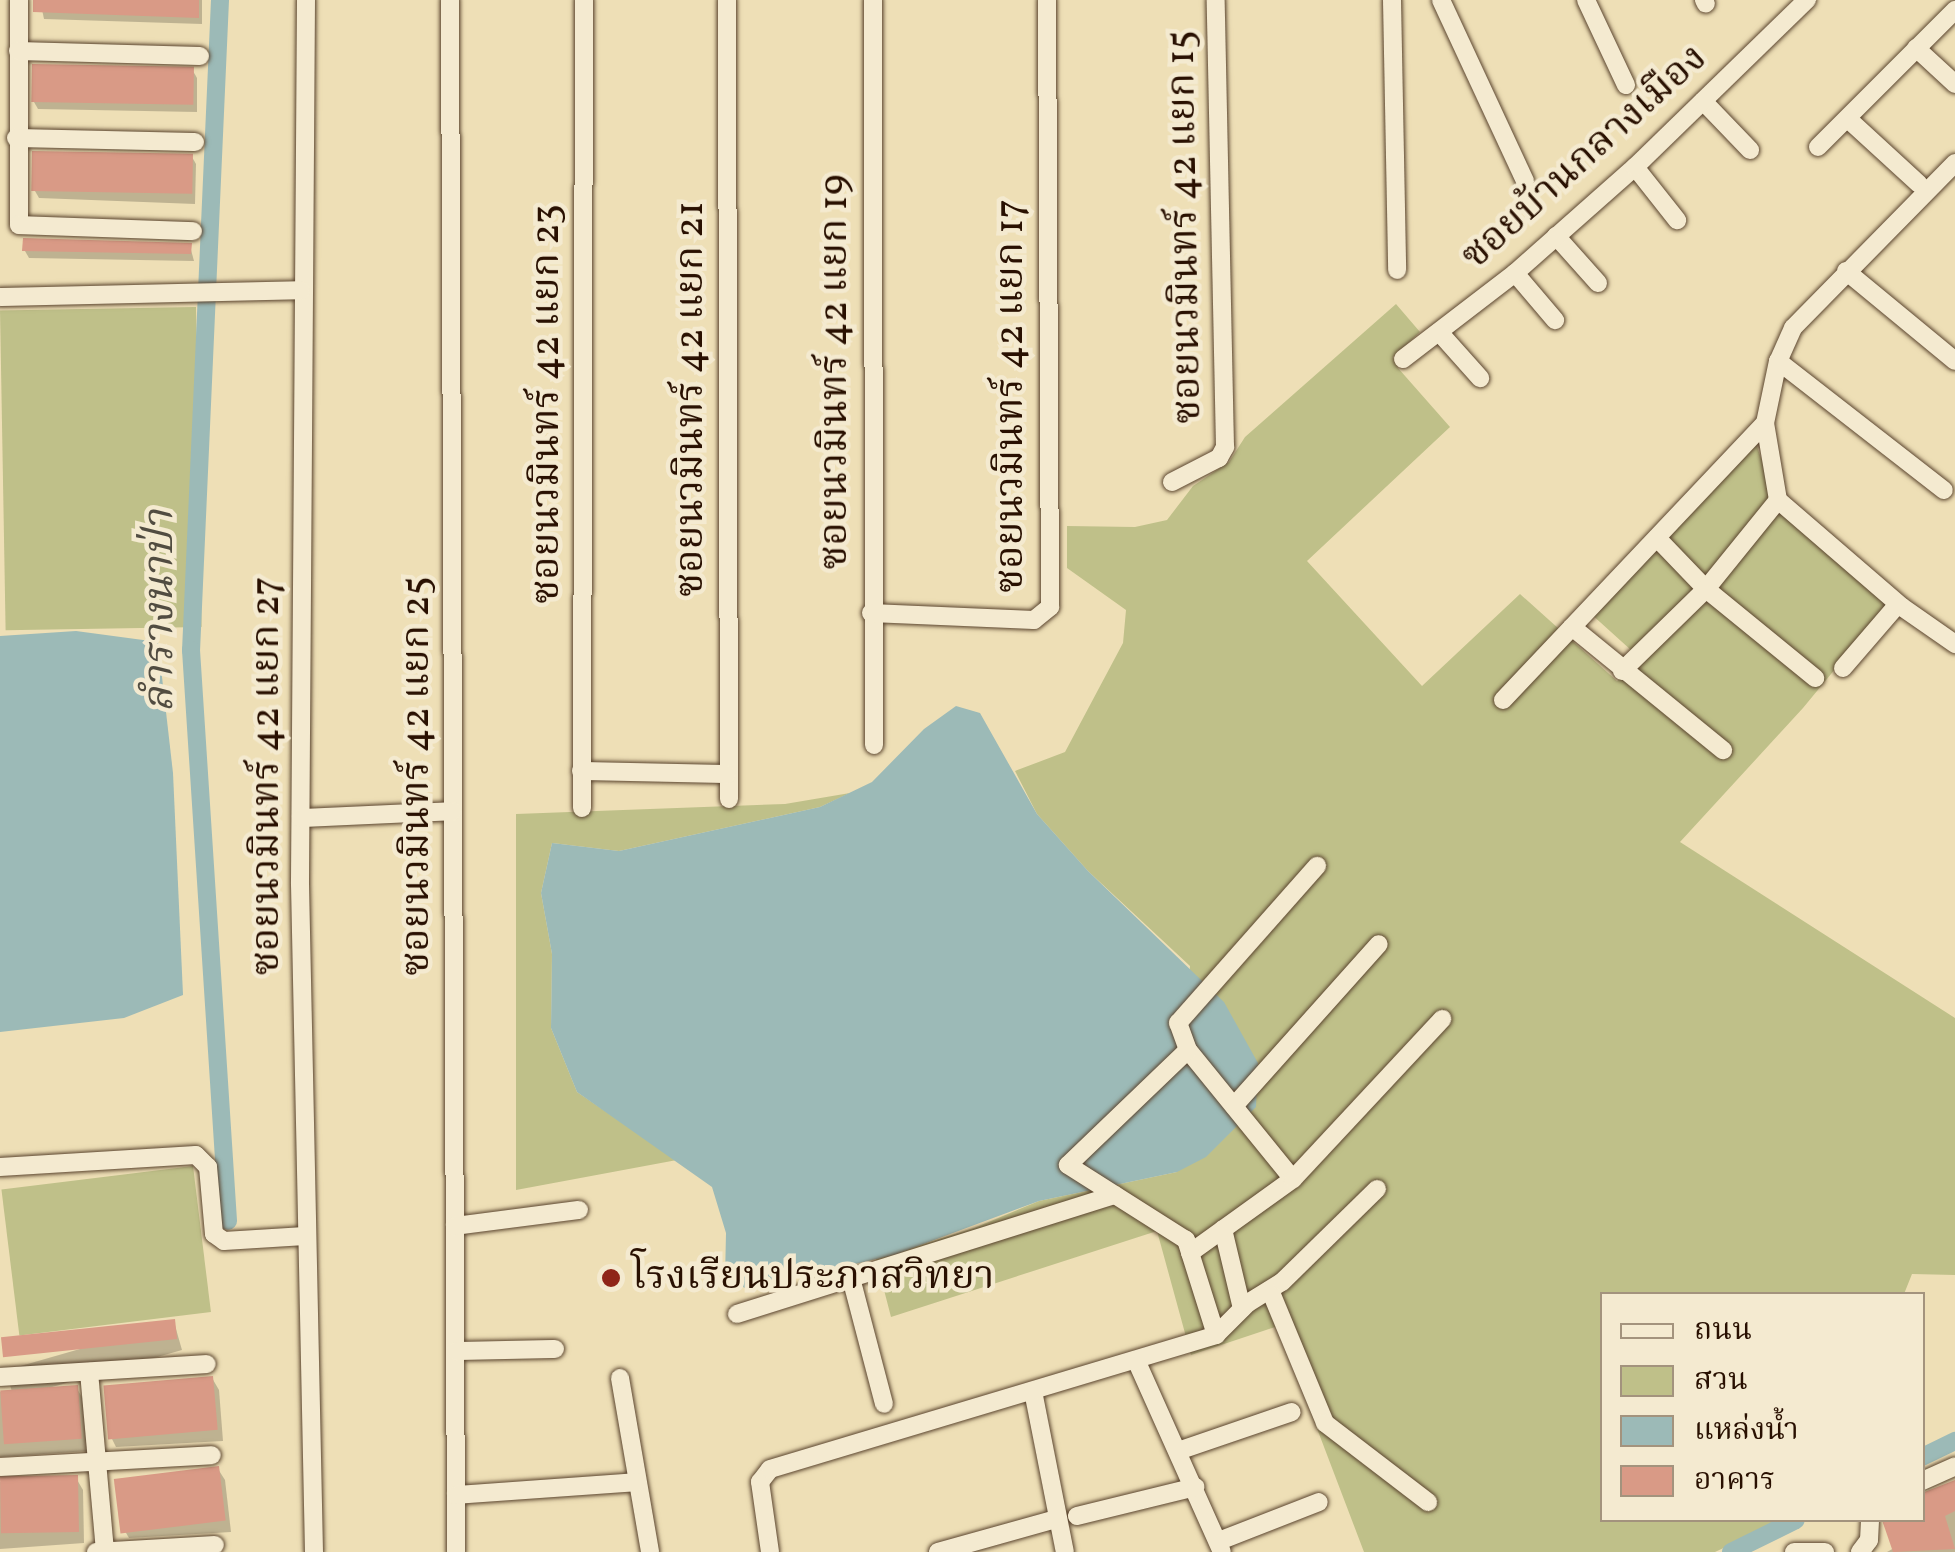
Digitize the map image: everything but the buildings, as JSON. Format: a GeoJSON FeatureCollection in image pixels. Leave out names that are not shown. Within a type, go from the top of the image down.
{"type":"FeatureCollection","features":[{"type":"Feature","properties":{"kind":"street"},"geometry":{"type":"LineString","coordinates":[[20,0],[18,225],[193,231]]}},
{"type":"Feature","properties":{"kind":"street","name":"ซอยนวมินทร์ 42 แยก 27"},"geometry":{"type":"LineString","coordinates":[[306,0],[301,290],[301,818],[305,1236],[314,1552]]}},
{"type":"Feature","properties":{"kind":"street","name":"ซอยนวมินทร์ 42 แยก 25"},"geometry":{"type":"LineString","coordinates":[[450,0],[456,1552]]}},
{"type":"Feature","properties":{"kind":"street","name":"ซอยนวมินทร์ 42 แยก 23"},"geometry":{"type":"LineString","coordinates":[[582,808],[584,0]]}},
{"type":"Feature","properties":{"kind":"street","name":"ซอยนวมินทร์ 42 แยก 21"},"geometry":{"type":"LineString","coordinates":[[727,0],[729,799]]}},
{"type":"Feature","properties":{"kind":"street","name":"ซอยนวมินทร์ 42 แยก 19"},"geometry":{"type":"LineString","coordinates":[[872,0],[870,613],[874,745]]}},
{"type":"Feature","properties":{"kind":"street","name":"ซอยนวมินทร์ 42 แยก 17"},"geometry":{"type":"LineString","coordinates":[[870,613],[1034,620],[1050,607],[1046,0]]}},
{"type":"Feature","properties":{"kind":"street","name":"ซอยนวมินทร์ 42 แยก 15"},"geometry":{"type":"LineString","coordinates":[[1172,482],[1219,458],[1225,447],[1216,0]]}},
{"type":"Feature","properties":{"kind":"street"},"geometry":{"type":"LineString","coordinates":[[1392,0],[1397,270]]}},
{"type":"Feature","properties":{"kind":"street"},"geometry":{"type":"LineString","coordinates":[[1441,0],[1525,181]]}},
{"type":"Feature","properties":{"kind":"street"},"geometry":{"type":"LineString","coordinates":[[1586,0],[1626,85]]}},
{"type":"Feature","properties":{"kind":"street","name":"ซอยบ้านกลางเมือง"},"geometry":{"type":"LineString","coordinates":[[1403,359],[1515,273],[1635,167],[1807,0]]}},
{"type":"Feature","properties":{"kind":"street"},"geometry":{"type":"LineString","coordinates":[[1818,147],[1955,10]]}},
{"type":"Feature","properties":{"kind":"street"},"geometry":{"type":"LineString","coordinates":[[1916,48],[1955,84]]}},
{"type":"Feature","properties":{"kind":"street"},"geometry":{"type":"LineString","coordinates":[[18,51],[200,56]]}},
{"type":"Feature","properties":{"kind":"street"},"geometry":{"type":"LineString","coordinates":[[1703,100],[1750,150]]}},
{"type":"Feature","properties":{"kind":"street"},"geometry":{"type":"LineString","coordinates":[[1848,119],[1919,184]]}},
{"type":"Feature","properties":{"kind":"street"},"geometry":{"type":"LineString","coordinates":[[16,138],[195,142]]}},
{"type":"Feature","properties":{"kind":"street"},"geometry":{"type":"LineString","coordinates":[[1955,164],[1794,328],[1778,361],[1764,423],[1778,500],[1898,604],[1955,644]]}},
{"type":"Feature","properties":{"kind":"street"},"geometry":{"type":"LineString","coordinates":[[1635,167],[1677,220]]}},
{"type":"Feature","properties":{"kind":"street"},"geometry":{"type":"LineString","coordinates":[[1556,236],[1598,283]]}},
{"type":"Feature","properties":{"kind":"street"},"geometry":{"type":"LineString","coordinates":[[1846,271],[1955,360]]}},
{"type":"Feature","properties":{"kind":"street"},"geometry":{"type":"LineString","coordinates":[[1515,273],[1555,320]]}},
{"type":"Feature","properties":{"kind":"street"},"geometry":{"type":"LineString","coordinates":[[0,297],[301,290]]}},
{"type":"Feature","properties":{"kind":"street"},"geometry":{"type":"LineString","coordinates":[[1439,332],[1480,378]]}},
{"type":"Feature","properties":{"kind":"street"},"geometry":{"type":"LineString","coordinates":[[1778,361],[1944,490]]}},
{"type":"Feature","properties":{"kind":"street"},"geometry":{"type":"LineString","coordinates":[[1503,700],[1764,423]]}},
{"type":"Feature","properties":{"kind":"street"},"geometry":{"type":"LineString","coordinates":[[1622,671],[1706,589],[1778,500]]}},
{"type":"Feature","properties":{"kind":"street"},"geometry":{"type":"LineString","coordinates":[[1657,538],[1706,589],[1815,678]]}},
{"type":"Feature","properties":{"kind":"street"},"geometry":{"type":"LineString","coordinates":[[1844,668],[1898,604]]}},
{"type":"Feature","properties":{"kind":"street"},"geometry":{"type":"LineString","coordinates":[[1572,627],[1723,750]]}},
{"type":"Feature","properties":{"kind":"street"},"geometry":{"type":"LineString","coordinates":[[581,771],[727,774]]}},
{"type":"Feature","properties":{"kind":"street"},"geometry":{"type":"LineString","coordinates":[[301,818],[453,811]]}},
{"type":"Feature","properties":{"kind":"street"},"geometry":{"type":"LineString","coordinates":[[1293,1180],[1188,1050],[1178,1022],[1317,866]]}},
{"type":"Feature","properties":{"kind":"street"},"geometry":{"type":"LineString","coordinates":[[1234,1106],[1379,944]]}},
{"type":"Feature","properties":{"kind":"street"},"geometry":{"type":"LineString","coordinates":[[1190,1252],[1293,1180],[1442,1019]]}},
{"type":"Feature","properties":{"kind":"street"},"geometry":{"type":"LineString","coordinates":[[1188,1050],[1068,1164],[1186,1240],[1216,1335]]}},
{"type":"Feature","properties":{"kind":"street"},"geometry":{"type":"LineString","coordinates":[[0,1166],[196,1155],[208,1167],[214,1234],[224,1240],[305,1236]]}},
{"type":"Feature","properties":{"kind":"street"},"geometry":{"type":"LineString","coordinates":[[770,1552],[760,1482],[770,1469],[1216,1335],[1377,1189]]}},
{"type":"Feature","properties":{"kind":"street"},"geometry":{"type":"LineString","coordinates":[[738,1314],[1115,1195]]}},
{"type":"Feature","properties":{"kind":"street"},"geometry":{"type":"LineString","coordinates":[[455,1226],[579,1210]]}},
{"type":"Feature","properties":{"kind":"street"},"geometry":{"type":"LineString","coordinates":[[1224,1228],[1242,1309]]}},
{"type":"Feature","properties":{"kind":"street"},"geometry":{"type":"LineString","coordinates":[[851,1278],[884,1404]]}},
{"type":"Feature","properties":{"kind":"street"},"geometry":{"type":"LineString","coordinates":[[1270,1290],[1325,1422],[1428,1502]]}},
{"type":"Feature","properties":{"kind":"street"},"geometry":{"type":"LineString","coordinates":[[456,1351],[555,1349]]}},
{"type":"Feature","properties":{"kind":"street"},"geometry":{"type":"LineString","coordinates":[[1136,1360],[1220,1546],[1319,1502]]}},
{"type":"Feature","properties":{"kind":"street"},"geometry":{"type":"LineString","coordinates":[[0,1378],[207,1364]]}},
{"type":"Feature","properties":{"kind":"street"},"geometry":{"type":"LineString","coordinates":[[89,1372],[104,1552]]}},
{"type":"Feature","properties":{"kind":"street"},"geometry":{"type":"LineString","coordinates":[[620,1378],[650,1552]]}},
{"type":"Feature","properties":{"kind":"street"},"geometry":{"type":"LineString","coordinates":[[1033,1390],[1064,1552]]}},
{"type":"Feature","properties":{"kind":"street"},"geometry":{"type":"LineString","coordinates":[[1178,1451],[1292,1412]]}},
{"type":"Feature","properties":{"kind":"street"},"geometry":{"type":"LineString","coordinates":[[0,1467],[212,1454]]}},
{"type":"Feature","properties":{"kind":"street"},"geometry":{"type":"LineString","coordinates":[[1925,1480],[1955,1466]]}},
{"type":"Feature","properties":{"kind":"street"},"geometry":{"type":"LineString","coordinates":[[456,1495],[637,1482]]}},
{"type":"Feature","properties":{"kind":"street"},"geometry":{"type":"LineString","coordinates":[[1077,1516],[1195,1487]]}},
{"type":"Feature","properties":{"kind":"street"},"geometry":{"type":"LineString","coordinates":[[938,1552],[1056,1519]]}},
{"type":"Feature","properties":{"kind":"street"},"geometry":{"type":"LineString","coordinates":[[1860,1552],[1870,1540],[1870,1522]]}},
{"type":"Feature","properties":{"kind":"street"},"geometry":{"type":"LineString","coordinates":[[93,1552],[215,1546]]}},
{"type":"Feature","properties":{"kind":"street"},"geometry":{"type":"LineString","coordinates":[[1794,1552],[1825,1552]]}},
{"type":"Feature","properties":{"kind":"green space"},"geometry":{"type":"Polygon","coordinates":[[[1396,304],[1420,332],[1393,357],[1398,368],[1450,427],[1307,561],[1422,686],[1520,594],[1617,681],[1642,660],[1590,613],[1756,444],[1780,511],[1887,606],[1803,708],[1680,842],[1955,1018],[1955,1275],[1912,1274],[1905,1292],[1600,1292],[1600,1522],[1779,1522],[1715,1552],[1364,1552],[1278,1326],[1191,1355],[1157,1231],[891,1317],[876,1259],[974,1228],[1039,1201],[1177,1172],[1190,966],[1088,871],[1037,814],[1015,771],[1065,752],[1123,643],[1126,610],[1067,568],[1067,526],[1135,527],[1167,520],[1193,486],[1229,462],[1245,437],[1396,304]]]}},
{"type":"Feature","properties":{"kind":"green space"},"geometry":{"type":"Polygon","coordinates":[[[196,307],[202,627],[6,630],[0,310],[196,307]]]}},
{"type":"Feature","properties":{"kind":"green space"},"geometry":{"type":"Polygon","coordinates":[[[850,793],[820,807],[619,851],[552,843],[541,893],[552,954],[551,1028],[577,1092],[677,1160],[516,1190],[516,814],[785,804],[850,793]]]}},
{"type":"Feature","properties":{"kind":"green space"},"geometry":{"type":"Polygon","coordinates":[[[193,1166],[211,1312],[19,1335],[1,1190],[193,1166]]]}},
{"type":"Feature","properties":{"kind":"water"},"geometry":{"type":"Polygon","coordinates":[[[76,631],[158,642],[173,773],[183,995],[124,1018],[0,1032],[0,636],[76,631]]]}},
{"type":"Feature","properties":{"kind":"water"},"geometry":{"type":"Polygon","coordinates":[[[956,706],[980,713],[1037,814],[1088,871],[1224,1002],[1258,1063],[1256,1107],[1206,1157],[1177,1172],[1039,1201],[894,1255],[747,1289],[725,1278],[726,1233],[712,1187],[577,1092],[551,1028],[552,954],[541,893],[552,843],[619,851],[820,807],[872,782],[924,729],[956,706]]]}},
{"type":"Feature","properties":{"kind":"waterway","name":"ลำรางนาป่า"},"geometry":{"type":"LineString","coordinates":[[220,0],[191,650],[228,1221]]}},
{"type":"Feature","properties":{"kind":"waterway"},"geometry":{"type":"LineString","coordinates":[[1925,1456],[1955,1441]]}},
{"type":"Feature","properties":{"kind":"waterway"},"geometry":{"type":"LineString","coordinates":[[1731,1552],[1792,1522]]}},
{"type":"Feature","properties":{"kind":"place","name":"โรงเรียนประภาสวิทยา"},"geometry":{"type":"Point","coordinates":[611,1278]}}]}
